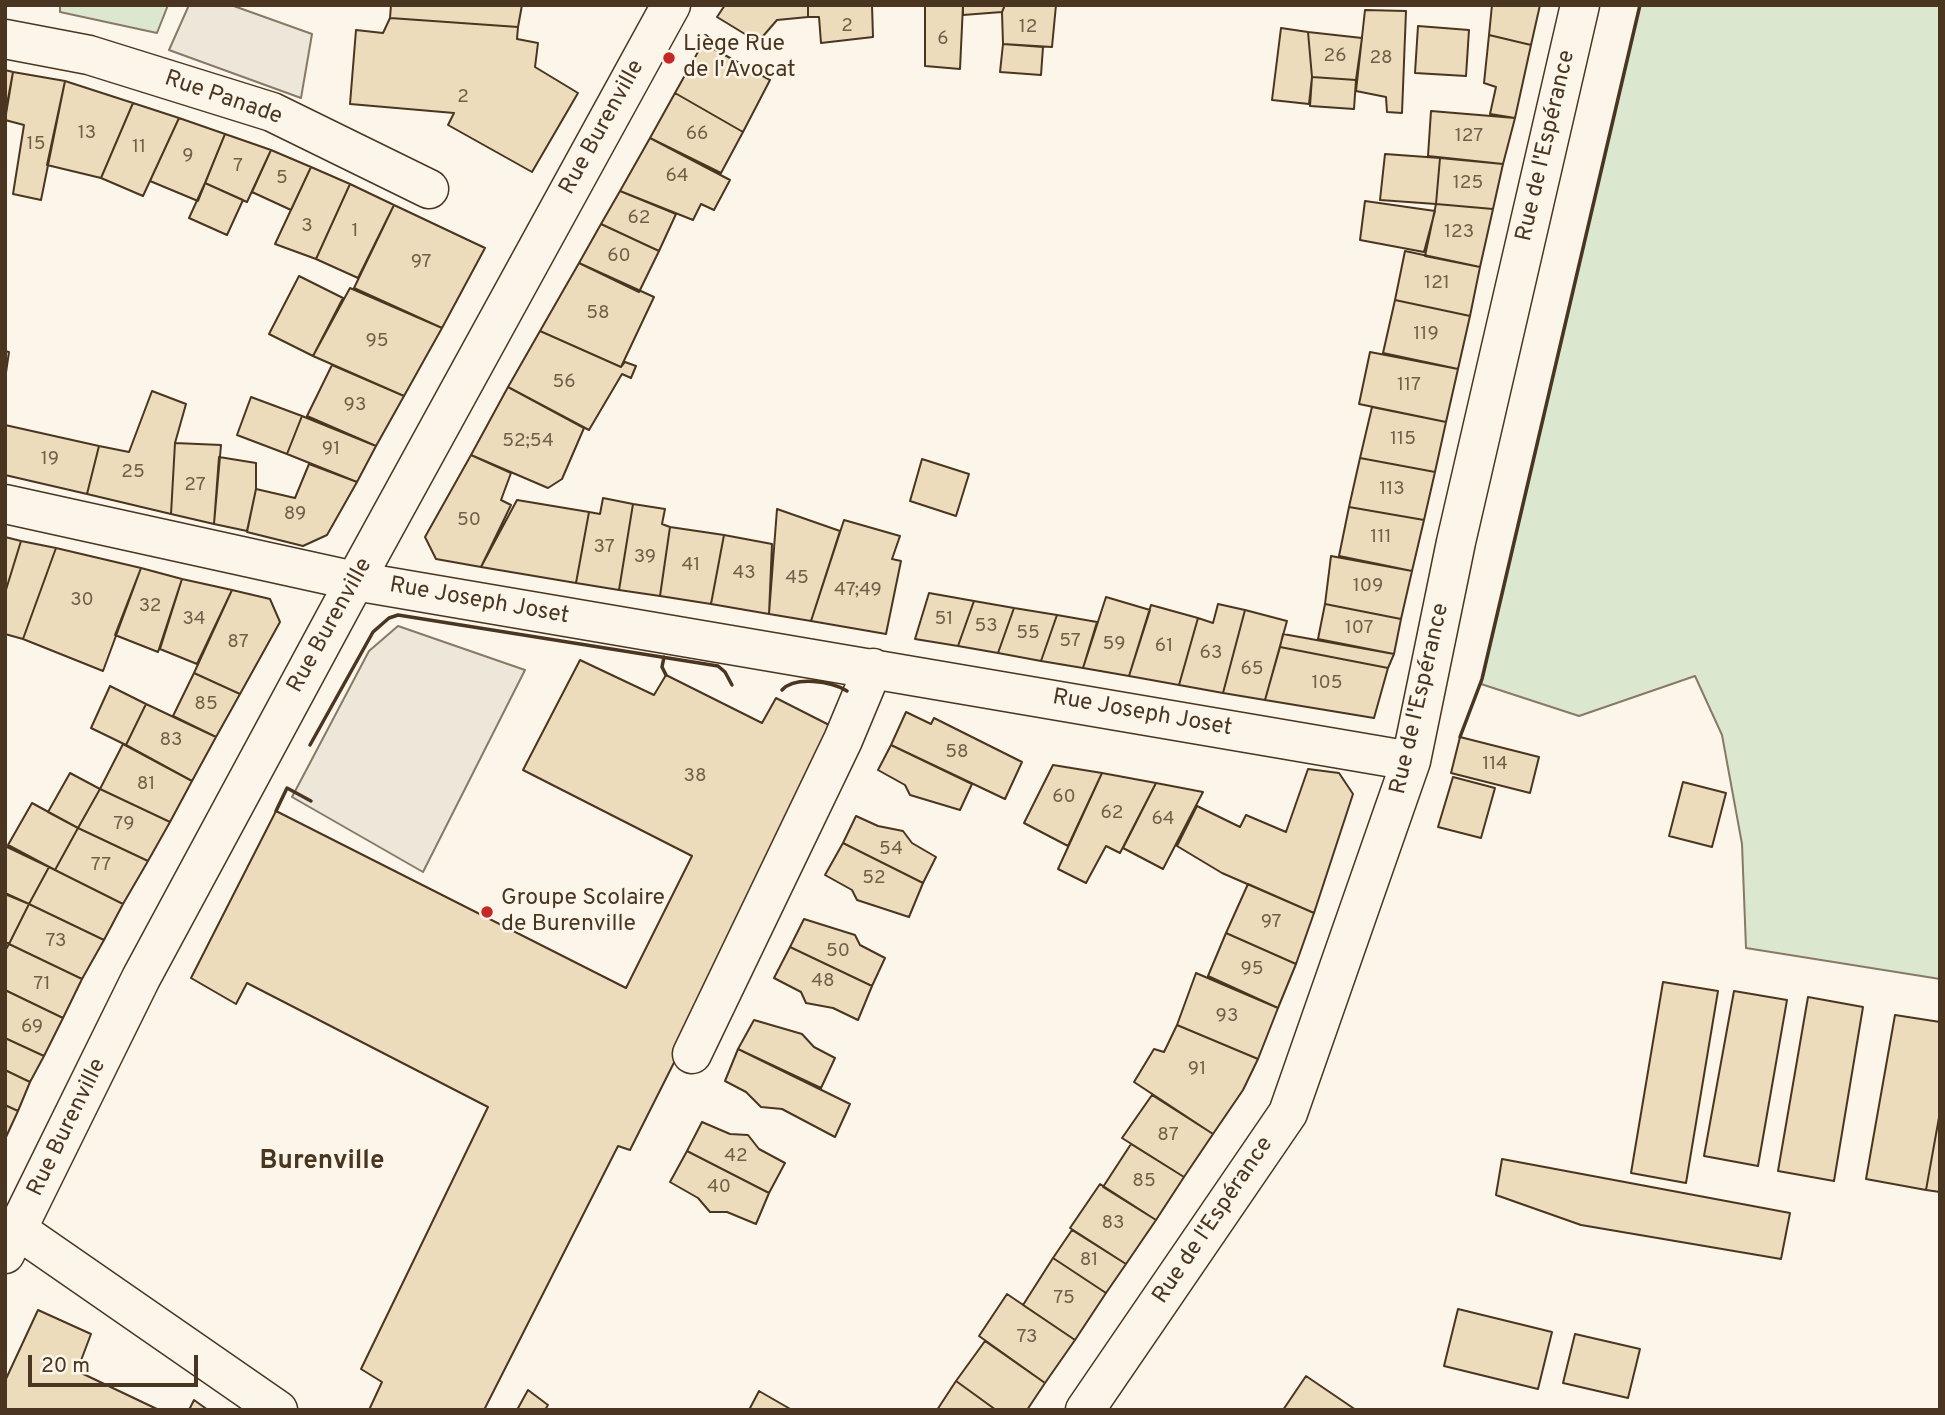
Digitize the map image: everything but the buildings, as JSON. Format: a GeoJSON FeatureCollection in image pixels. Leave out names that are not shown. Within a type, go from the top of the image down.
{"type":"FeatureCollection","features":[{"type":"Feature","properties":{"kind":"street","name":"Rue Burenville"},"geometry":{"type":"LineString","coordinates":[[11,1242],[141,978],[671,5]]}},
{"type":"Feature","properties":{"kind":"street","name":"Rue de l'Espérance"},"geometry":{"type":"LineString","coordinates":[[1085,1410],[1288,1113],[1411,761],[1456,542],[1580,5]]}},
{"type":"Feature","properties":{"kind":"street","name":"Rue Panade"},"geometry":{"type":"LineString","coordinates":[[5,39],[89,55],[272,112],[429,190]]}},
{"type":"Feature","properties":{"kind":"street","name":"Rue Joseph Joset"},"geometry":{"type":"LineString","coordinates":[[5,504],[355,581],[1411,761]]}},
{"type":"Feature","properties":{"kind":"street"},"geometry":{"type":"LineString","coordinates":[[692,1054],[843,740],[873,668]]}},
{"type":"Feature","properties":{"kind":"street"},"geometry":{"type":"LineString","coordinates":[[11,1242],[278,1410]]}},
{"type":"Feature","properties":{"kind":"green space"},"geometry":{"type":"Polygon","coordinates":[[[60,5],[168,5],[157,33],[60,12],[60,5]]]}},
{"type":"Feature","properties":{"kind":"green space"},"geometry":{"type":"Polygon","coordinates":[[[1640,5],[1940,5],[1940,979],[1746,948],[1742,844],[1722,735],[1695,676],[1579,716],[1481,684],[1640,5]]]}},
{"type":"Feature","properties":{"kind":"shaded area"},"geometry":{"type":"Polygon","coordinates":[[[189,5],[231,5],[312,34],[301,98],[169,50],[189,5]]]}},
{"type":"Feature","properties":{"kind":"shaded area"},"geometry":{"type":"Polygon","coordinates":[[[398,626],[525,670],[423,872],[292,797],[369,651],[398,626]]]}},
{"type":"Feature","properties":{"kind":"wall"},"geometry":{"type":"LineString","coordinates":[[1460,737],[1482,679],[1640,5]]}},
{"type":"Feature","properties":{"kind":"wall"},"geometry":{"type":"LineString","coordinates":[[310,745],[373,632],[389,618],[398,615],[718,666],[732,685]]}},
{"type":"Feature","properties":{"kind":"wall"},"geometry":{"type":"LineString","coordinates":[[664,657],[662,667],[666,675]]}},
{"type":"Feature","properties":{"kind":"wall"},"geometry":{"type":"LineString","coordinates":[[782,690],[795,683],[813,681],[847,691]]}},
{"type":"Feature","properties":{"kind":"wall"},"geometry":{"type":"LineString","coordinates":[[276,811],[287,788],[311,801]]}},
{"type":"Feature","properties":{"kind":"place","name":"Liège Rue de l'Avocat"},"geometry":{"type":"Point","coordinates":[669,58]}},
{"type":"Feature","properties":{"kind":"place","name":"Groupe Scolaire de Burenville"},"geometry":{"type":"Point","coordinates":[487,912]}},
{"type":"Feature","properties":{"kind":"district","name":"Burenville"},"geometry":{"type":"Point","coordinates":[322,1163]}}]}
